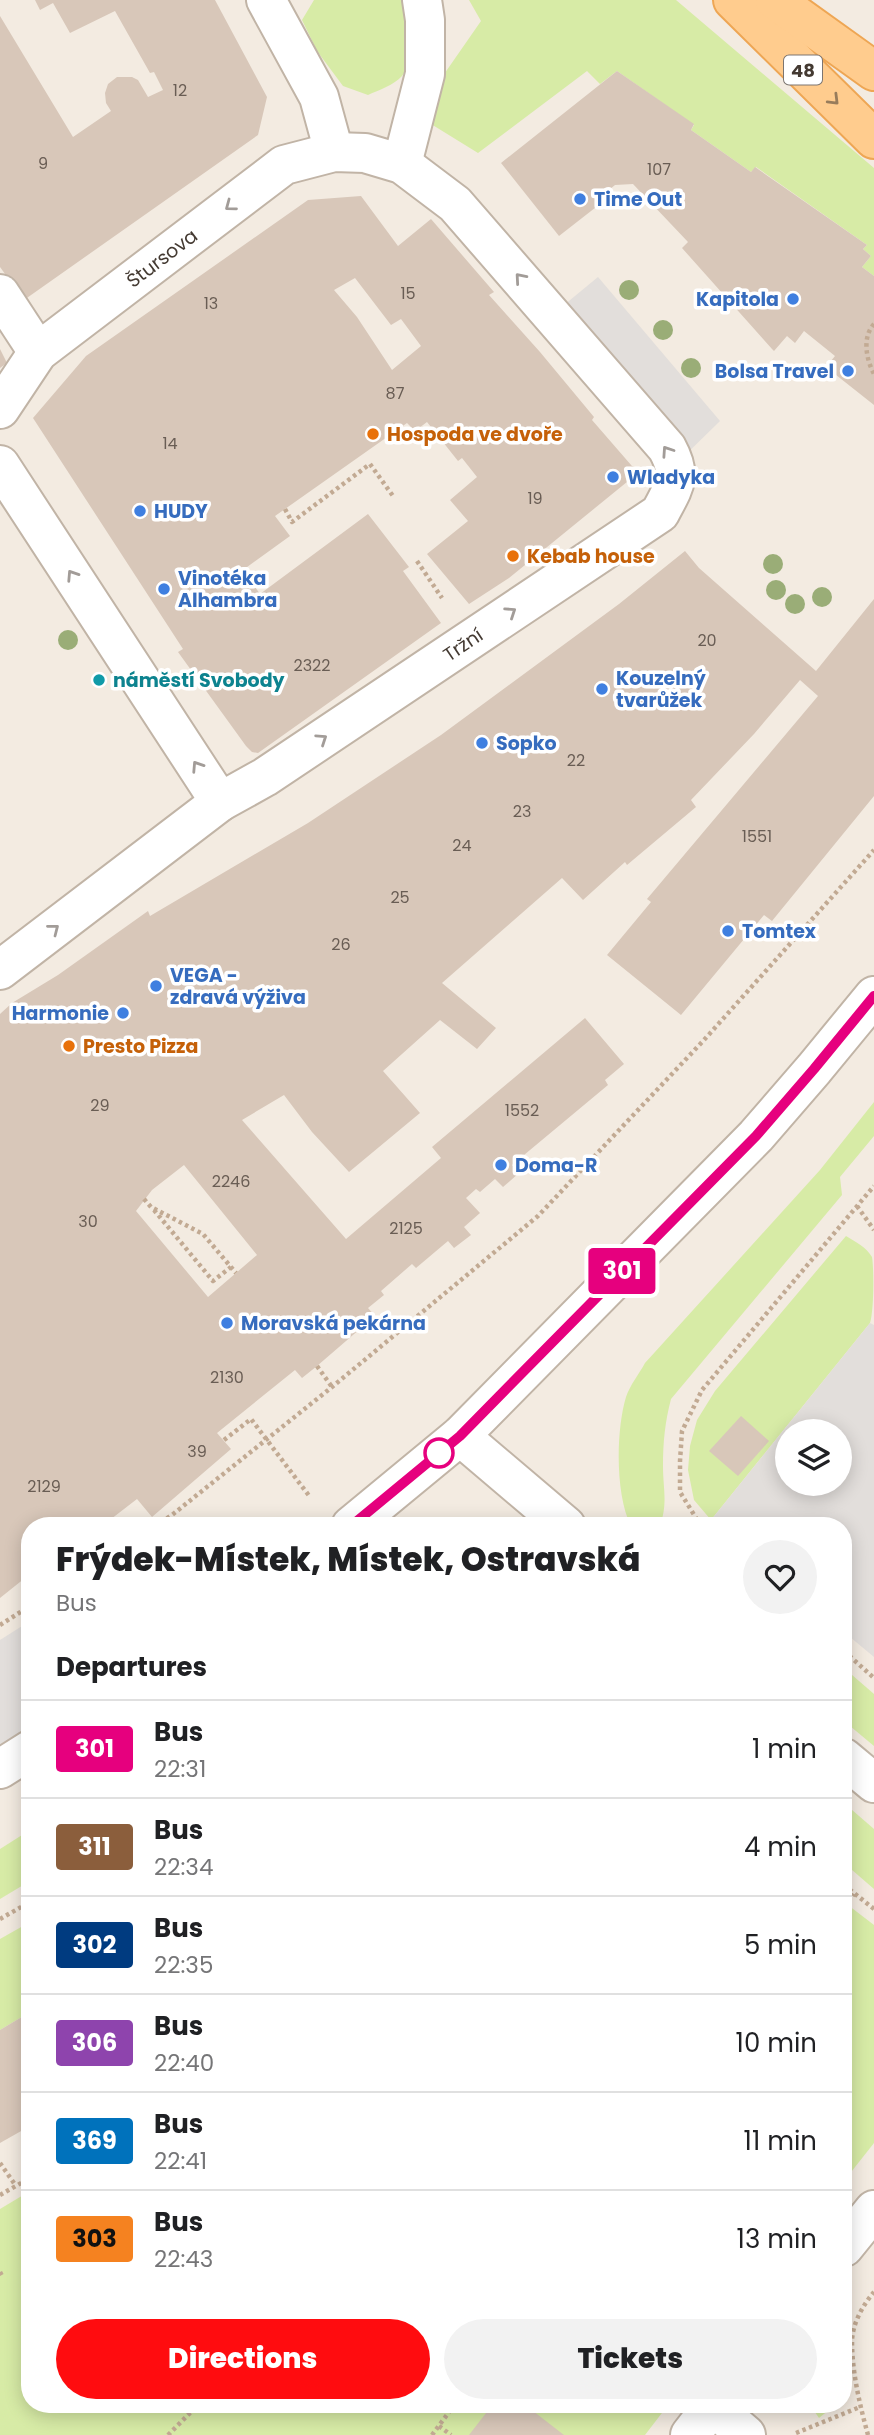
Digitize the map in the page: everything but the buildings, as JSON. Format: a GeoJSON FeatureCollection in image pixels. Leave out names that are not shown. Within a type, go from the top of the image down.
{"type":"FeatureCollection","features":[{"type":"Feature","properties":{"kind":"main road","name":"48"},"geometry":{"type":"LineString","coordinates":[[733,0],[874,139]]}},
{"type":"Feature","properties":{"kind":"main road","name":"48"},"geometry":{"type":"LineString","coordinates":[[775,0],[874,71]]}},
{"type":"Feature","properties":{"kind":"street"},"geometry":{"type":"LineString","coordinates":[[266,0],[319,97],[334,152],[365,153],[402,164],[425,74],[425,20],[422,0]]}},
{"type":"Feature","properties":{"kind":"street","name":"Štursova"},"geometry":{"type":"LineString","coordinates":[[0,409],[38,352],[284,165],[334,152]]}},
{"type":"Feature","properties":{"kind":"street","name":"Tržní"},"geometry":{"type":"LineString","coordinates":[[0,970],[220,802],[265,777],[660,513],[675,485],[676,464],[667,448],[455,204],[402,164]]}},
{"type":"Feature","properties":{"kind":"street"},"geometry":{"type":"LineString","coordinates":[[0,295],[38,352]]}},
{"type":"Feature","properties":{"kind":"street"},"geometry":{"type":"LineString","coordinates":[[0,465],[220,802]]}},
{"type":"Feature","properties":{"kind":"street"},"geometry":{"type":"LineString","coordinates":[[362,1517],[460,1436],[756,1136],[874,996]]}},
{"type":"Feature","properties":{"kind":"street"},"geometry":{"type":"LineString","coordinates":[[460,1436],[555,1517]]}},
{"type":"Feature","properties":{"kind":"street"},"geometry":{"type":"LineString","coordinates":[[0,1769],[21,1756]]}},
{"type":"Feature","properties":{"kind":"street"},"geometry":{"type":"LineString","coordinates":[[852,1765],[874,1783]]}},
{"type":"Feature","properties":{"kind":"street"},"geometry":{"type":"LineString","coordinates":[[852,2237],[874,2210]]}},
{"type":"Feature","properties":{"kind":"street"},"geometry":{"type":"LineString","coordinates":[[707,2413],[746,2435]]}},
{"type":"Feature","properties":{"kind":"path"},"geometry":{"type":"LineString","coordinates":[[874,324],[869,329],[866,359],[874,374]]}},
{"type":"Feature","properties":{"kind":"path"},"geometry":{"type":"LineString","coordinates":[[285,509],[292,522],[370,464],[393,496]]}},
{"type":"Feature","properties":{"kind":"path"},"geometry":{"type":"LineString","coordinates":[[417,561],[447,604]]}},
{"type":"Feature","properties":{"kind":"path"},"geometry":{"type":"LineString","coordinates":[[167,1517],[267,1440],[538,1216],[704,1040],[874,850]]}},
{"type":"Feature","properties":{"kind":"path"},"geometry":{"type":"LineString","coordinates":[[693,1517],[680,1492],[682,1431],[702,1390],[874,1186]]}},
{"type":"Feature","properties":{"kind":"path"},"geometry":{"type":"LineString","coordinates":[[144,1199],[213,1281],[231,1267]]}},
{"type":"Feature","properties":{"kind":"path"},"geometry":{"type":"LineString","coordinates":[[857,1206],[874,1230]]}},
{"type":"Feature","properties":{"kind":"path"},"geometry":{"type":"LineString","coordinates":[[151,1207],[203,1234],[236,1273]]}},
{"type":"Feature","properties":{"kind":"path"},"geometry":{"type":"LineString","coordinates":[[317,1366],[332,1387]]}},
{"type":"Feature","properties":{"kind":"path"},"geometry":{"type":"LineString","coordinates":[[224,1440],[251,1419],[315,1504]]}},
{"type":"Feature","properties":{"kind":"path"},"geometry":{"type":"LineString","coordinates":[[0,1625],[21,1612]]}},
{"type":"Feature","properties":{"kind":"path"},"geometry":{"type":"LineString","coordinates":[[852,1658],[874,1678]]}},
{"type":"Feature","properties":{"kind":"path"},"geometry":{"type":"LineString","coordinates":[[852,1897],[854,1894],[874,1909]]}},
{"type":"Feature","properties":{"kind":"path"},"geometry":{"type":"LineString","coordinates":[[0,1919],[21,1907]]}},
{"type":"Feature","properties":{"kind":"path"},"geometry":{"type":"LineString","coordinates":[[0,2163],[16,2186]]}},
{"type":"Feature","properties":{"kind":"path"},"geometry":{"type":"LineString","coordinates":[[0,2195],[21,2183]]}},
{"type":"Feature","properties":{"kind":"path"},"geometry":{"type":"LineString","coordinates":[[0,2272],[3,2278]]}},
{"type":"Feature","properties":{"kind":"path"},"geometry":{"type":"LineString","coordinates":[[868,2435],[860,2407],[852,2339],[862,2306],[874,2292]]}},
{"type":"Feature","properties":{"kind":"path"},"geometry":{"type":"LineString","coordinates":[[852,2410],[860,2407]]}},
{"type":"Feature","properties":{"kind":"path"},"geometry":{"type":"LineString","coordinates":[[168,2435],[190,2413]]}},
{"type":"Feature","properties":{"kind":"path"},"geometry":{"type":"LineString","coordinates":[[432,2435],[447,2413]]}},
{"type":"Feature","properties":{"kind":"path"},"geometry":{"type":"LineString","coordinates":[[790,2435],[845,2413]]}},
{"type":"Feature","properties":{"kind":"path"},"geometry":{"type":"LineString","coordinates":[[439,2426],[451,2435]]}},
{"type":"Feature","properties":{"kind":"green space"},"geometry":{"type":"Polygon","coordinates":[[[314,0],[409,0],[412,50],[402,76],[391,85],[368,95],[343,86],[317,51],[302,20],[314,0]]]}},
{"type":"Feature","properties":{"kind":"green space"},"geometry":{"type":"Polygon","coordinates":[[[469,0],[676,0],[874,168],[874,276],[862,267],[871,256],[863,249],[867,245],[756,167],[751,172],[691,130],[694,125],[617,71],[600,84],[587,71],[478,153],[431,124],[440,80],[481,21],[469,0]]]}},
{"type":"Feature","properties":{"kind":"green space"},"geometry":{"type":"Polygon","coordinates":[[[874,1102],[874,1136],[840,1177],[842,1195],[671,1399],[664,1440],[662,1517],[628,1517],[620,1480],[619,1444],[626,1397],[632,1384],[645,1363],[820,1170],[874,1102]]]}},
{"type":"Feature","properties":{"kind":"green space"},"geometry":{"type":"Polygon","coordinates":[[[846,1236],[864,1248],[872,1257],[870,1323],[793,1419],[775,1419],[775,1441],[713,1517],[708,1517],[694,1500],[688,1470],[690,1446],[697,1420],[715,1391],[846,1236]]]}},
{"type":"Feature","properties":{"kind":"green space"},"geometry":{"type":"Polygon","coordinates":[[[852,1675],[874,1694],[874,1746],[852,1728],[852,1675]]]}},
{"type":"Feature","properties":{"kind":"green space"},"geometry":{"type":"Polygon","coordinates":[[[852,1810],[874,1829],[874,1889],[852,1870],[852,1810]]]}},
{"type":"Feature","properties":{"kind":"green space"},"geometry":{"type":"Polygon","coordinates":[[[21,1836],[21,1886],[0,1899],[0,1849],[21,1836]]]}},
{"type":"Feature","properties":{"kind":"green space"},"geometry":{"type":"Polygon","coordinates":[[[852,1908],[874,1925],[874,2143],[852,2171],[852,1908]]]}},
{"type":"Feature","properties":{"kind":"green space"},"geometry":{"type":"Polygon","coordinates":[[[21,1927],[21,2017],[0,2030],[0,1939],[21,1927]]]}},
{"type":"Feature","properties":{"kind":"green space"},"geometry":{"type":"Polygon","coordinates":[[[21,2196],[21,2413],[662,2413],[645,2435],[0,2435],[0,2209],[21,2196]]]}},
{"type":"Feature","properties":{"kind":"shaded area"},"geometry":{"type":"Polygon","coordinates":[[[598,277],[720,421],[676,464],[552,315],[598,277]]]}},
{"type":"Feature","properties":{"kind":"shaded area"},"geometry":{"type":"Polygon","coordinates":[[[870,1323],[874,1325],[874,1657],[852,1639],[852,1517],[713,1517],[775,1441],[775,1496],[852,1496],[852,1419],[793,1419],[870,1323]]]}},
{"type":"Feature","properties":{"kind":"shaded area"},"geometry":{"type":"Polygon","coordinates":[[[21,1627],[21,1756],[0,1769],[0,1640],[21,1627]]]}},
{"type":"Feature","properties":{"kind":"bus line","name":"301"},"geometry":{"type":"LineString","coordinates":[[362,1517],[460,1436],[756,1136],[874,996]]}},
{"type":"Feature","properties":{"kind":"place","name":"Time Out"},"geometry":{"type":"Point","coordinates":[580,199]}},
{"type":"Feature","properties":{"kind":"place","name":"Kapitola"},"geometry":{"type":"Point","coordinates":[793,299]}},
{"type":"Feature","properties":{"kind":"place","name":"Bolsa Travel"},"geometry":{"type":"Point","coordinates":[848,371]}},
{"type":"Feature","properties":{"kind":"place","name":"Hospoda ve dvoře"},"geometry":{"type":"Point","coordinates":[373,434]}},
{"type":"Feature","properties":{"kind":"place","name":"Wladyka"},"geometry":{"type":"Point","coordinates":[613,477]}},
{"type":"Feature","properties":{"kind":"place","name":"HUDY"},"geometry":{"type":"Point","coordinates":[140,511]}},
{"type":"Feature","properties":{"kind":"place","name":"Kebab house"},"geometry":{"type":"Point","coordinates":[513,556]}},
{"type":"Feature","properties":{"kind":"place","name":"Vinotéka Alhambra"},"geometry":{"type":"Point","coordinates":[164,589]}},
{"type":"Feature","properties":{"kind":"place","name":"náměstí Svobody"},"geometry":{"type":"Point","coordinates":[99,680]}},
{"type":"Feature","properties":{"kind":"place","name":"Kouzelný tvarůžek"},"geometry":{"type":"Point","coordinates":[602,689]}},
{"type":"Feature","properties":{"kind":"place","name":"Sopko"},"geometry":{"type":"Point","coordinates":[482,743]}},
{"type":"Feature","properties":{"kind":"place","name":"Tomtex"},"geometry":{"type":"Point","coordinates":[728,931]}},
{"type":"Feature","properties":{"kind":"place","name":"VEGA - zdravá výživa"},"geometry":{"type":"Point","coordinates":[156,986]}},
{"type":"Feature","properties":{"kind":"place","name":"Harmonie"},"geometry":{"type":"Point","coordinates":[123,1013]}},
{"type":"Feature","properties":{"kind":"place","name":"Presto Pizza"},"geometry":{"type":"Point","coordinates":[69,1046]}},
{"type":"Feature","properties":{"kind":"place","name":"Doma-R"},"geometry":{"type":"Point","coordinates":[501,1165]}},
{"type":"Feature","properties":{"kind":"place","name":"Moravská pekárna"},"geometry":{"type":"Point","coordinates":[227,1323]}}]}
